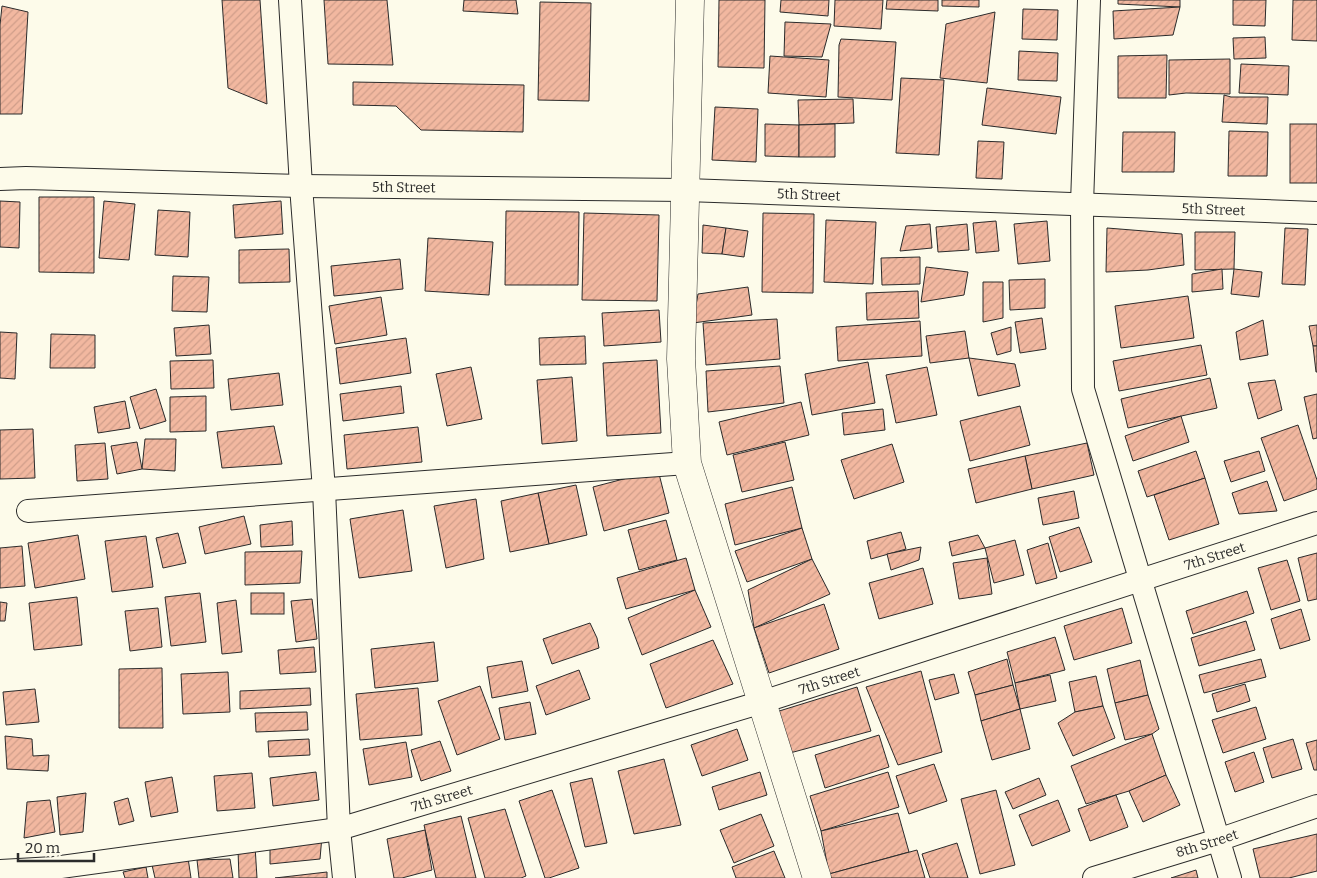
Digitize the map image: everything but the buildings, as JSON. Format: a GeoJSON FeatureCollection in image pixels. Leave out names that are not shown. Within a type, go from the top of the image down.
{"type":"FeatureCollection","features":[{"type":"Feature","properties":{"kind":"main road"},"geometry":{"type":"LineString","coordinates":[[690,0],[681,359],[687,463],[816,878]]}},
{"type":"Feature","properties":{"kind":"street"},"geometry":{"type":"LineString","coordinates":[[290,0],[301,186],[324,490],[339,829],[344,878]]}},
{"type":"Feature","properties":{"kind":"street"},"geometry":{"type":"LineString","coordinates":[[1089,0],[1082,204],[1083,389],[1230,878]]}},
{"type":"Feature","properties":{"kind":"street","name":"5th Street"},"geometry":{"type":"LineString","coordinates":[[0,179],[26,178],[301,186],[686,190],[1317,213]]}},
{"type":"Feature","properties":{"kind":"street"},"geometry":{"type":"LineString","coordinates":[[28,511],[687,463]]}},
{"type":"Feature","properties":{"kind":"street","name":"7th Street"},"geometry":{"type":"LineString","coordinates":[[0,871],[54,868],[339,829],[762,702],[1317,522]]}},
{"type":"Feature","properties":{"kind":"street","name":"8th Street"},"geometry":{"type":"LineString","coordinates":[[1094,878],[1218,840],[1317,806]]}}]}
